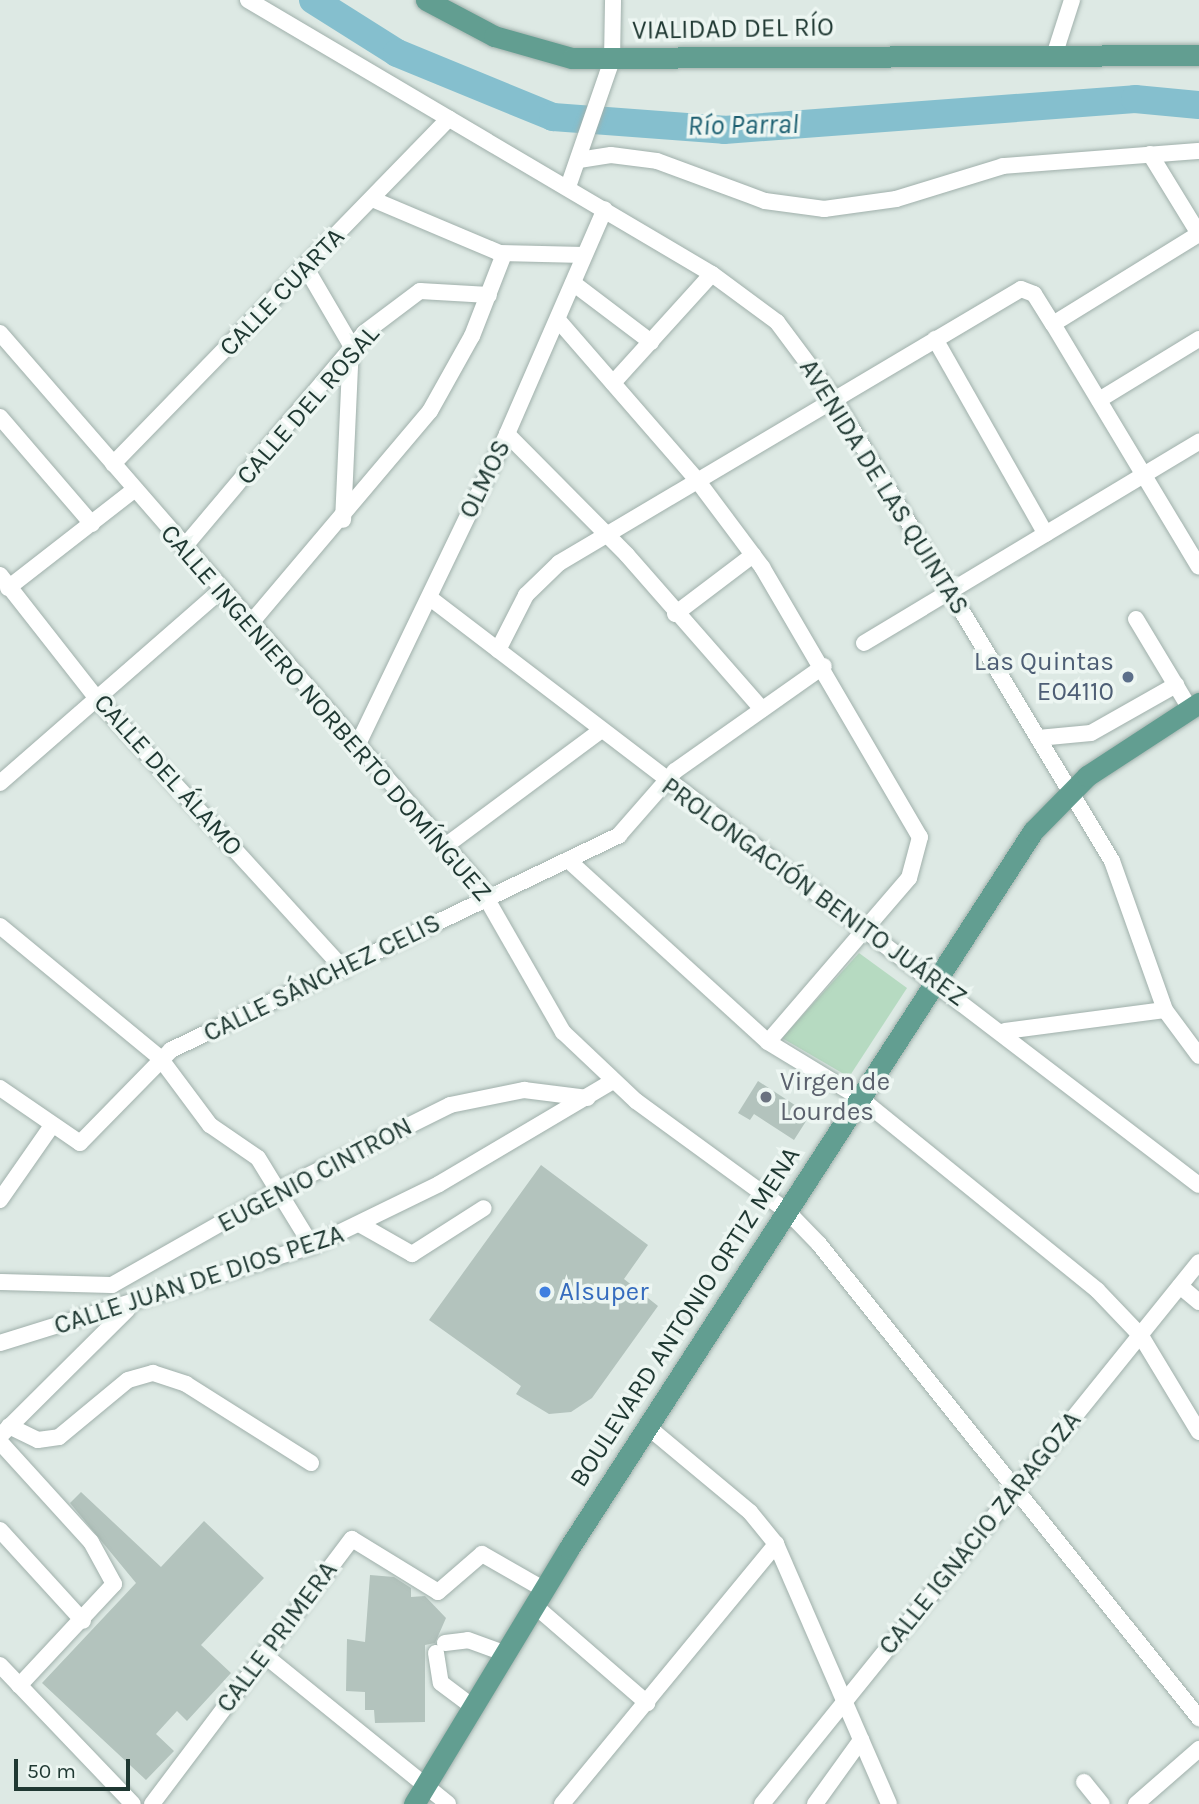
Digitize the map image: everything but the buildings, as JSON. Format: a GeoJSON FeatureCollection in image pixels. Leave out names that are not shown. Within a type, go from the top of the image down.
{"type":"FeatureCollection","features":[{"type":"Feature","properties":{"kind":"main road","name":"VIALIDAD DEL RÍO"},"geometry":{"type":"LineString","coordinates":[[426,0],[528,49],[610,66],[1199,55]]}},
{"type":"Feature","properties":{"kind":"main road","name":"BOULEVARD ANTONIO ORTIZ MENA"},"geometry":{"type":"LineString","coordinates":[[414,1804],[538,1597],[1033,831],[1068,790],[1194,706]]}},
{"type":"Feature","properties":{"kind":"street","name":"AVENIDA DE LAS QUINTAS"},"geometry":{"type":"LineString","coordinates":[[248,0],[712,274],[777,322],[833,397],[1068,790],[1130,898],[1165,1010],[1199,1056]]}},
{"type":"Feature","properties":{"kind":"street"},"geometry":{"type":"LineString","coordinates":[[568,187],[610,66],[613,0]]}},
{"type":"Feature","properties":{"kind":"street"},"geometry":{"type":"LineString","coordinates":[[1054,56],[1072,0]]}},
{"type":"Feature","properties":{"kind":"street","name":"CALLE CUARTA"},"geometry":{"type":"LineString","coordinates":[[113,464],[449,118]]}},
{"type":"Feature","properties":{"kind":"street"},"geometry":{"type":"LineString","coordinates":[[580,157],[611,155],[657,161],[765,201],[824,209],[896,199],[1003,166],[1199,151]]}},
{"type":"Feature","properties":{"kind":"street"},"geometry":{"type":"LineString","coordinates":[[1053,324],[1199,234],[1150,154]]}},
{"type":"Feature","properties":{"kind":"street"},"geometry":{"type":"LineString","coordinates":[[372,199],[504,254],[584,256]]}},
{"type":"Feature","properties":{"kind":"street","name":"OLMOS"},"geometry":{"type":"LineString","coordinates":[[357,746],[507,434],[605,209]]}},
{"type":"Feature","properties":{"kind":"street"},"geometry":{"type":"LineString","coordinates":[[250,624],[343,520],[430,411],[489,295],[504,254]]}},
{"type":"Feature","properties":{"kind":"street"},"geometry":{"type":"LineString","coordinates":[[306,268],[351,349],[343,520]]}},
{"type":"Feature","properties":{"kind":"street"},"geometry":{"type":"LineString","coordinates":[[613,383],[712,274]]}},
{"type":"Feature","properties":{"kind":"street"},"geometry":{"type":"LineString","coordinates":[[573,284],[651,342]]}},
{"type":"Feature","properties":{"kind":"street"},"geometry":{"type":"LineString","coordinates":[[498,650],[540,579],[604,533],[1016,290],[1031,291],[1053,324],[1146,474],[1199,567]]}},
{"type":"Feature","properties":{"kind":"street","name":"CALLE DEL ROSAL"},"geometry":{"type":"LineString","coordinates":[[184,547],[351,349],[421,291],[489,295]]}},
{"type":"Feature","properties":{"kind":"street"},"geometry":{"type":"LineString","coordinates":[[558,320],[697,480],[753,555],[824,666],[920,837],[917,863],[768,1042]]}},
{"type":"Feature","properties":{"kind":"street","name":"CALLE INGENIERO NORBERTO DOMÍNGUEZ"},"geometry":{"type":"LineString","coordinates":[[0,333],[489,898],[553,1017],[613,1082],[787,1211],[846,1274],[1199,1718]]}},
{"type":"Feature","properties":{"kind":"street"},"geometry":{"type":"LineString","coordinates":[[935,339],[1046,534]]}},
{"type":"Feature","properties":{"kind":"street"},"geometry":{"type":"LineString","coordinates":[[1099,400],[1199,339]]}},
{"type":"Feature","properties":{"kind":"street"},"geometry":{"type":"LineString","coordinates":[[0,417],[92,524]]}},
{"type":"Feature","properties":{"kind":"street"},"geometry":{"type":"LineString","coordinates":[[507,434],[604,533],[762,709]]}},
{"type":"Feature","properties":{"kind":"street"},"geometry":{"type":"LineString","coordinates":[[864,643],[1199,442]]}},
{"type":"Feature","properties":{"kind":"street"},"geometry":{"type":"LineString","coordinates":[[4,581],[92,524],[135,490]]}},
{"type":"Feature","properties":{"kind":"street"},"geometry":{"type":"LineString","coordinates":[[675,614],[753,555]]}},
{"type":"Feature","properties":{"kind":"street","name":"CALLE DEL ÁLAMO"},"geometry":{"type":"LineString","coordinates":[[4,581],[98,700],[344,969]]}},
{"type":"Feature","properties":{"kind":"street"},"geometry":{"type":"LineString","coordinates":[[0,782],[98,700],[221,590]]}},
{"type":"Feature","properties":{"kind":"street","name":"PROLONGACIÓN BENITO JUÁREZ"},"geometry":{"type":"LineString","coordinates":[[430,598],[599,732],[862,932],[1005,1031],[1199,1185]]}},
{"type":"Feature","properties":{"kind":"street"},"geometry":{"type":"LineString","coordinates":[[1136,619],[1176,685],[1194,706]]}},
{"type":"Feature","properties":{"kind":"street","name":"CALLE SÁNCHEZ CELIS"},"geometry":{"type":"LineString","coordinates":[[51,1127],[76,1143],[160,1058],[619,835],[664,782],[824,666]]}},
{"type":"Feature","properties":{"kind":"street"},"geometry":{"type":"LineString","coordinates":[[1038,738],[1091,733],[1176,685]]}},
{"type":"Feature","properties":{"kind":"street"},"geometry":{"type":"LineString","coordinates":[[444,846],[599,732]]}},
{"type":"Feature","properties":{"kind":"street"},"geometry":{"type":"LineString","coordinates":[[568,860],[768,1042],[860,1098],[1064,1261],[1141,1336],[1199,1432]]}},
{"type":"Feature","properties":{"kind":"street"},"geometry":{"type":"LineString","coordinates":[[0,926],[160,1058],[209,1125],[258,1158],[281,1189],[312,1247]]}},
{"type":"Feature","properties":{"kind":"street"},"geometry":{"type":"LineString","coordinates":[[1005,1031],[1165,1010]]}},
{"type":"Feature","properties":{"kind":"street","name":"CALLE JUAN DE DIOS PEZA"},"geometry":{"type":"LineString","coordinates":[[0,1343],[129,1308],[312,1247],[361,1225],[613,1082]]}},
{"type":"Feature","properties":{"kind":"street"},"geometry":{"type":"LineString","coordinates":[[0,1088],[51,1127],[0,1200]]}},
{"type":"Feature","properties":{"kind":"street","name":"EUGENIO CINTRON"},"geometry":{"type":"LineString","coordinates":[[83,1289],[112,1285],[281,1189],[450,1105],[533,1090],[587,1098]]}},
{"type":"Feature","properties":{"kind":"street"},"geometry":{"type":"LineString","coordinates":[[361,1225],[412,1254],[484,1208]]}},
{"type":"Feature","properties":{"kind":"street","name":"CALLE IGNACIO ZARAGOZA"},"geometry":{"type":"LineString","coordinates":[[762,1804],[1199,1262]]}},
{"type":"Feature","properties":{"kind":"street"},"geometry":{"type":"LineString","coordinates":[[0,1282],[38,1279],[83,1289],[93,1318]]}},
{"type":"Feature","properties":{"kind":"street"},"geometry":{"type":"LineString","coordinates":[[1180,1286],[1199,1302]]}},
{"type":"Feature","properties":{"kind":"street"},"geometry":{"type":"LineString","coordinates":[[129,1308],[5,1431],[38,1440],[59,1437],[128,1380],[153,1373],[186,1384],[311,1463]]}},
{"type":"Feature","properties":{"kind":"street"},"geometry":{"type":"LineString","coordinates":[[648,1427],[750,1511],[776,1544],[889,1804]]}},
{"type":"Feature","properties":{"kind":"street"},"geometry":{"type":"LineString","coordinates":[[0,1442],[111,1572],[113,1591],[19,1686]]}},
{"type":"Feature","properties":{"kind":"street"},"geometry":{"type":"LineString","coordinates":[[0,1530],[83,1621]]}},
{"type":"Feature","properties":{"kind":"street","name":"CALLE PRIMERA"},"geometry":{"type":"LineString","coordinates":[[152,1804],[352,1539],[438,1592],[482,1555],[538,1597]]}},
{"type":"Feature","properties":{"kind":"street"},"geometry":{"type":"LineString","coordinates":[[562,1804],[776,1544]]}},
{"type":"Feature","properties":{"kind":"street"},"geometry":{"type":"LineString","coordinates":[[538,1597],[647,1703]]}},
{"type":"Feature","properties":{"kind":"street"},"geometry":{"type":"LineString","coordinates":[[472,1706],[441,1683],[440,1648],[468,1640],[504,1653]]}},
{"type":"Feature","properties":{"kind":"street"},"geometry":{"type":"LineString","coordinates":[[263,1654],[447,1804]]}},
{"type":"Feature","properties":{"kind":"street"},"geometry":{"type":"LineString","coordinates":[[0,1665],[133,1804]]}},
{"type":"Feature","properties":{"kind":"street"},"geometry":{"type":"LineString","coordinates":[[815,1804],[861,1740]]}},
{"type":"Feature","properties":{"kind":"street"},"geometry":{"type":"LineString","coordinates":[[1136,1804],[1199,1749]]}},
{"type":"Feature","properties":{"kind":"street"},"geometry":{"type":"LineString","coordinates":[[1084,1782],[1102,1804]]}},
{"type":"Feature","properties":{"kind":"green space"},"geometry":{"type":"Polygon","coordinates":[[[859,953],[907,988],[849,1077],[782,1038],[859,953]]]}},
{"type":"Feature","properties":{"kind":"waterway","name":"Río Parral"},"geometry":{"type":"LineString","coordinates":[[313,0],[397,53],[553,117],[724,130],[1135,99],[1199,105]]}},
{"type":"Feature","properties":{"kind":"place","name":"Las Quintas E04110"},"geometry":{"type":"Point","coordinates":[1128,677]}},
{"type":"Feature","properties":{"kind":"place","name":"Virgen de Lourdes"},"geometry":{"type":"Point","coordinates":[766,1097]}},
{"type":"Feature","properties":{"kind":"place","name":"Alsuper"},"geometry":{"type":"Point","coordinates":[545,1292]}}]}
